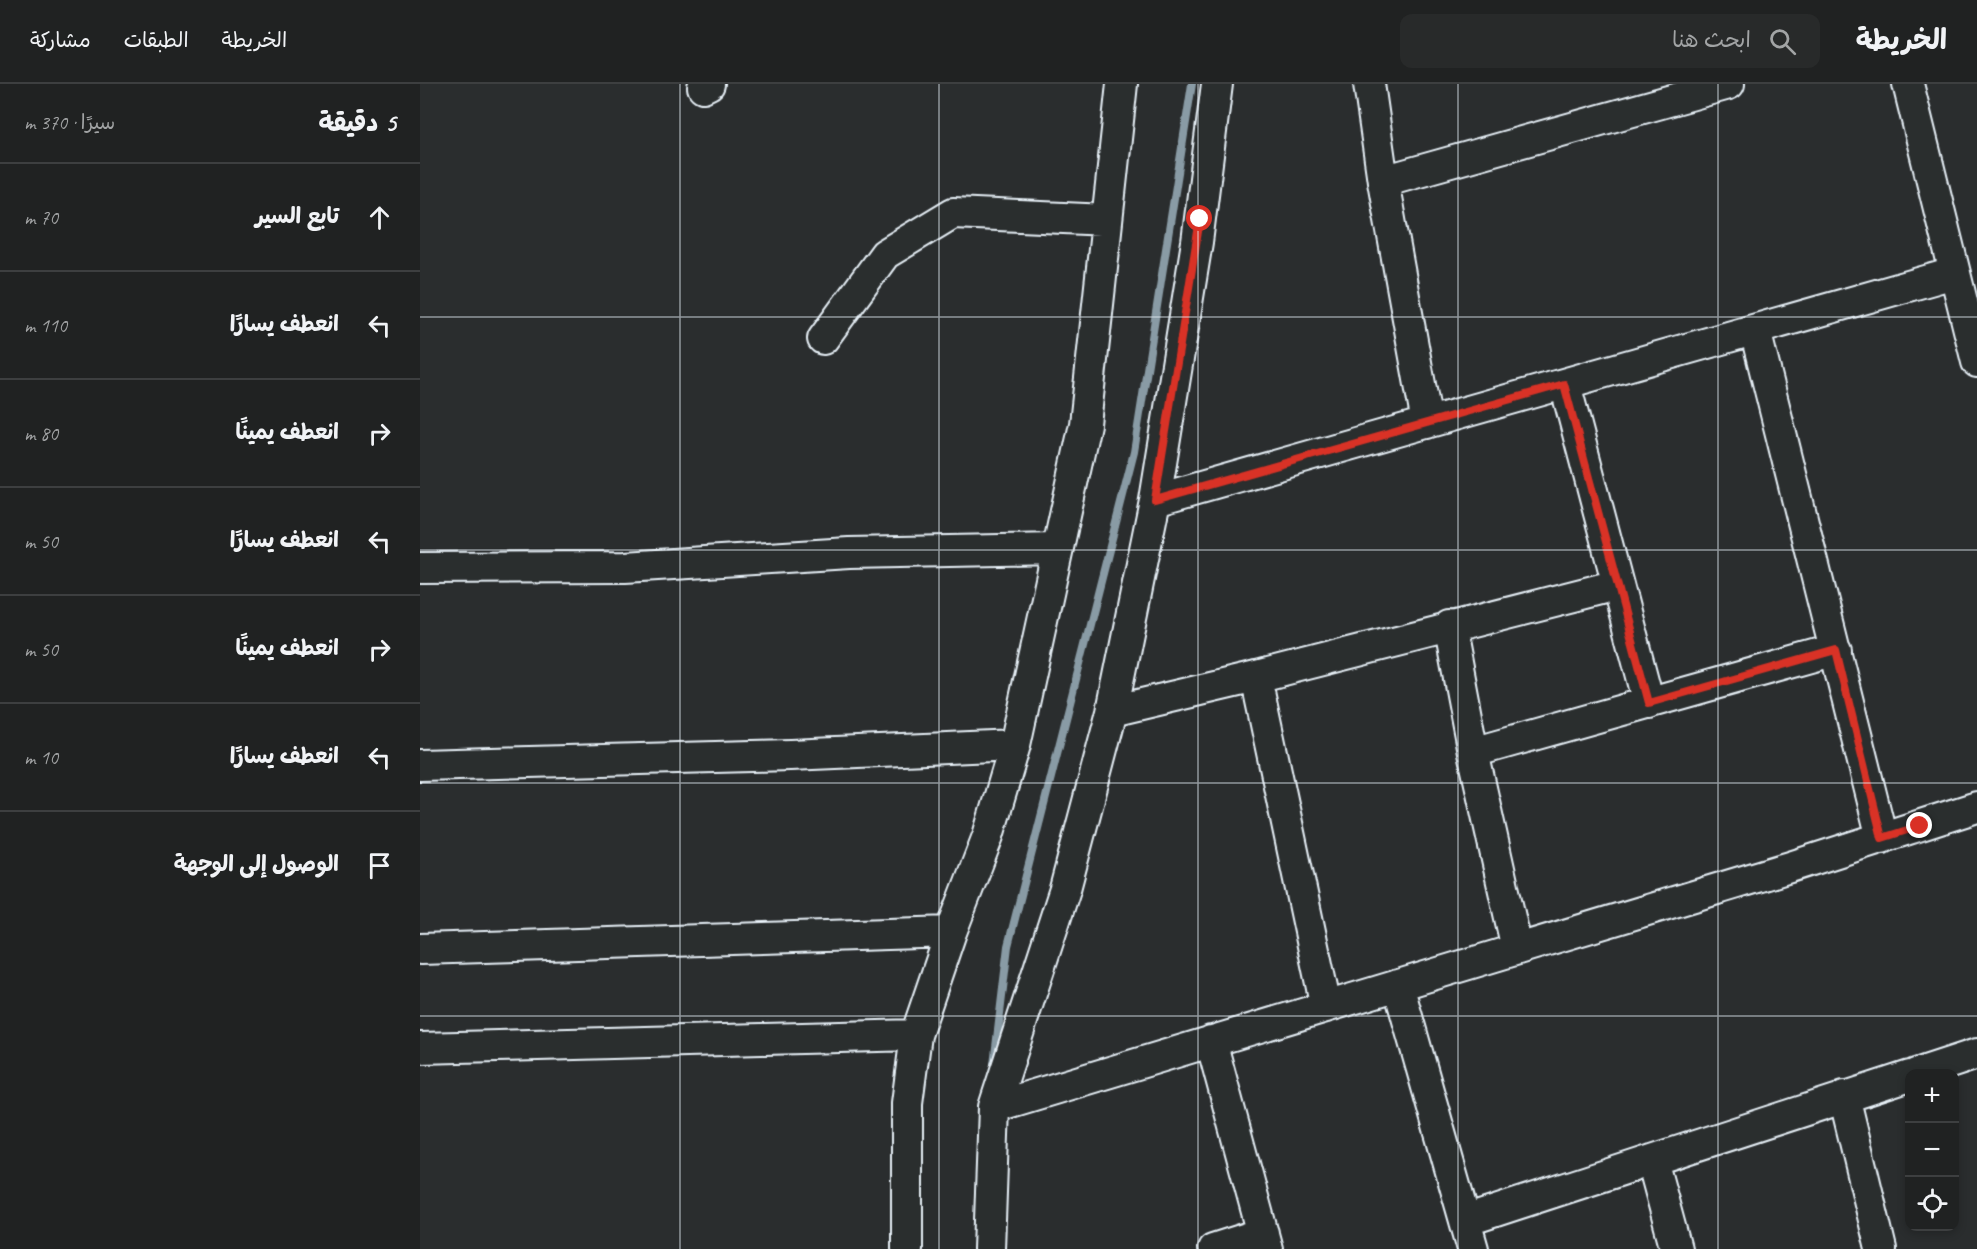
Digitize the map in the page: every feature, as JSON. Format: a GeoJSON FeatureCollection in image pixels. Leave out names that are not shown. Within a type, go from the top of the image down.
{"type":"FeatureCollection","features":[{"type":"Feature","properties":{"kind":"street"},"geometry":{"type":"LineString","coordinates":[[907,1249],[907,1103],[916,1035],[951,932],[988,836],[1015,745],[1058,549],[1085,424],[1122,84]]}},
{"type":"Feature","properties":{"kind":"street"},"geometry":{"type":"LineString","coordinates":[[989,1249],[994,1107],[1065,889],[1112,711],[1155,500],[1197,242],[1217,84]]}},
{"type":"Feature","properties":{"kind":"street"},"geometry":{"type":"LineString","coordinates":[[1369,84],[1383,181],[1427,423]]}},
{"type":"Feature","properties":{"kind":"street"},"geometry":{"type":"LineString","coordinates":[[1383,181],[1694,89],[1729,84]]}},
{"type":"Feature","properties":{"kind":"street"},"geometry":{"type":"LineString","coordinates":[[1908,84],[1977,362]]}},
{"type":"Feature","properties":{"kind":"street"},"geometry":{"type":"LineString","coordinates":[[823,339],[885,254],[953,213],[1107,220]]}},
{"type":"Feature","properties":{"kind":"street"},"geometry":{"type":"LineString","coordinates":[[1155,500],[1954,273]]}},
{"type":"Feature","properties":{"kind":"street"},"geometry":{"type":"LineString","coordinates":[[1755,330],[1882,838]]}},
{"type":"Feature","properties":{"kind":"street"},"geometry":{"type":"LineString","coordinates":[[1564,384],[1649,703]]}},
{"type":"Feature","properties":{"kind":"street"},"geometry":{"type":"LineString","coordinates":[[420,568],[625,567],[849,553],[1058,549]]}},
{"type":"Feature","properties":{"kind":"street"},"geometry":{"type":"LineString","coordinates":[[1112,711],[1256,677],[1617,585]]}},
{"type":"Feature","properties":{"kind":"street"},"geometry":{"type":"LineString","coordinates":[[1449,627],[1473,752],[1517,949]]}},
{"type":"Feature","properties":{"kind":"street"},"geometry":{"type":"LineString","coordinates":[[1473,752],[1836,650]]}},
{"type":"Feature","properties":{"kind":"street"},"geometry":{"type":"LineString","coordinates":[[1256,677],[1326,1007]]}},
{"type":"Feature","properties":{"kind":"street"},"geometry":{"type":"LineString","coordinates":[[420,765],[790,755],[1015,745]]}},
{"type":"Feature","properties":{"kind":"street"},"geometry":{"type":"LineString","coordinates":[[994,1107],[1882,838],[1977,807]]}},
{"type":"Feature","properties":{"kind":"street"},"geometry":{"type":"LineString","coordinates":[[420,949],[951,932]]}},
{"type":"Feature","properties":{"kind":"street"},"geometry":{"type":"LineString","coordinates":[[1398,985],[1473,1249]]}},
{"type":"Feature","properties":{"kind":"street"},"geometry":{"type":"LineString","coordinates":[[420,1048],[916,1035]]}},
{"type":"Feature","properties":{"kind":"street"},"geometry":{"type":"LineString","coordinates":[[1212,1041],[1265,1241],[1213,1249]]}},
{"type":"Feature","properties":{"kind":"street"},"geometry":{"type":"LineString","coordinates":[[1931,1069],[1977,1054]]}},
{"type":"Feature","properties":{"kind":"street"},"geometry":{"type":"LineString","coordinates":[[1465,1221],[1905,1078]]}},
{"type":"Feature","properties":{"kind":"street"},"geometry":{"type":"LineString","coordinates":[[1844,1096],[1881,1249]]}},
{"type":"Feature","properties":{"kind":"street"},"geometry":{"type":"LineString","coordinates":[[1652,1160],[1676,1249]]}},
{"type":"Feature","properties":{"kind":"waterway"},"geometry":{"type":"LineString","coordinates":[[994,1064],[1008,946],[1134,452],[1192,84]]}},
{"type":"Feature","properties":{"kind":"route"},"geometry":{"type":"LineString","coordinates":[[1200,219],[1155,500],[1564,384],[1649,703],[1836,650],[1882,838],[1920,826]]}}]}
